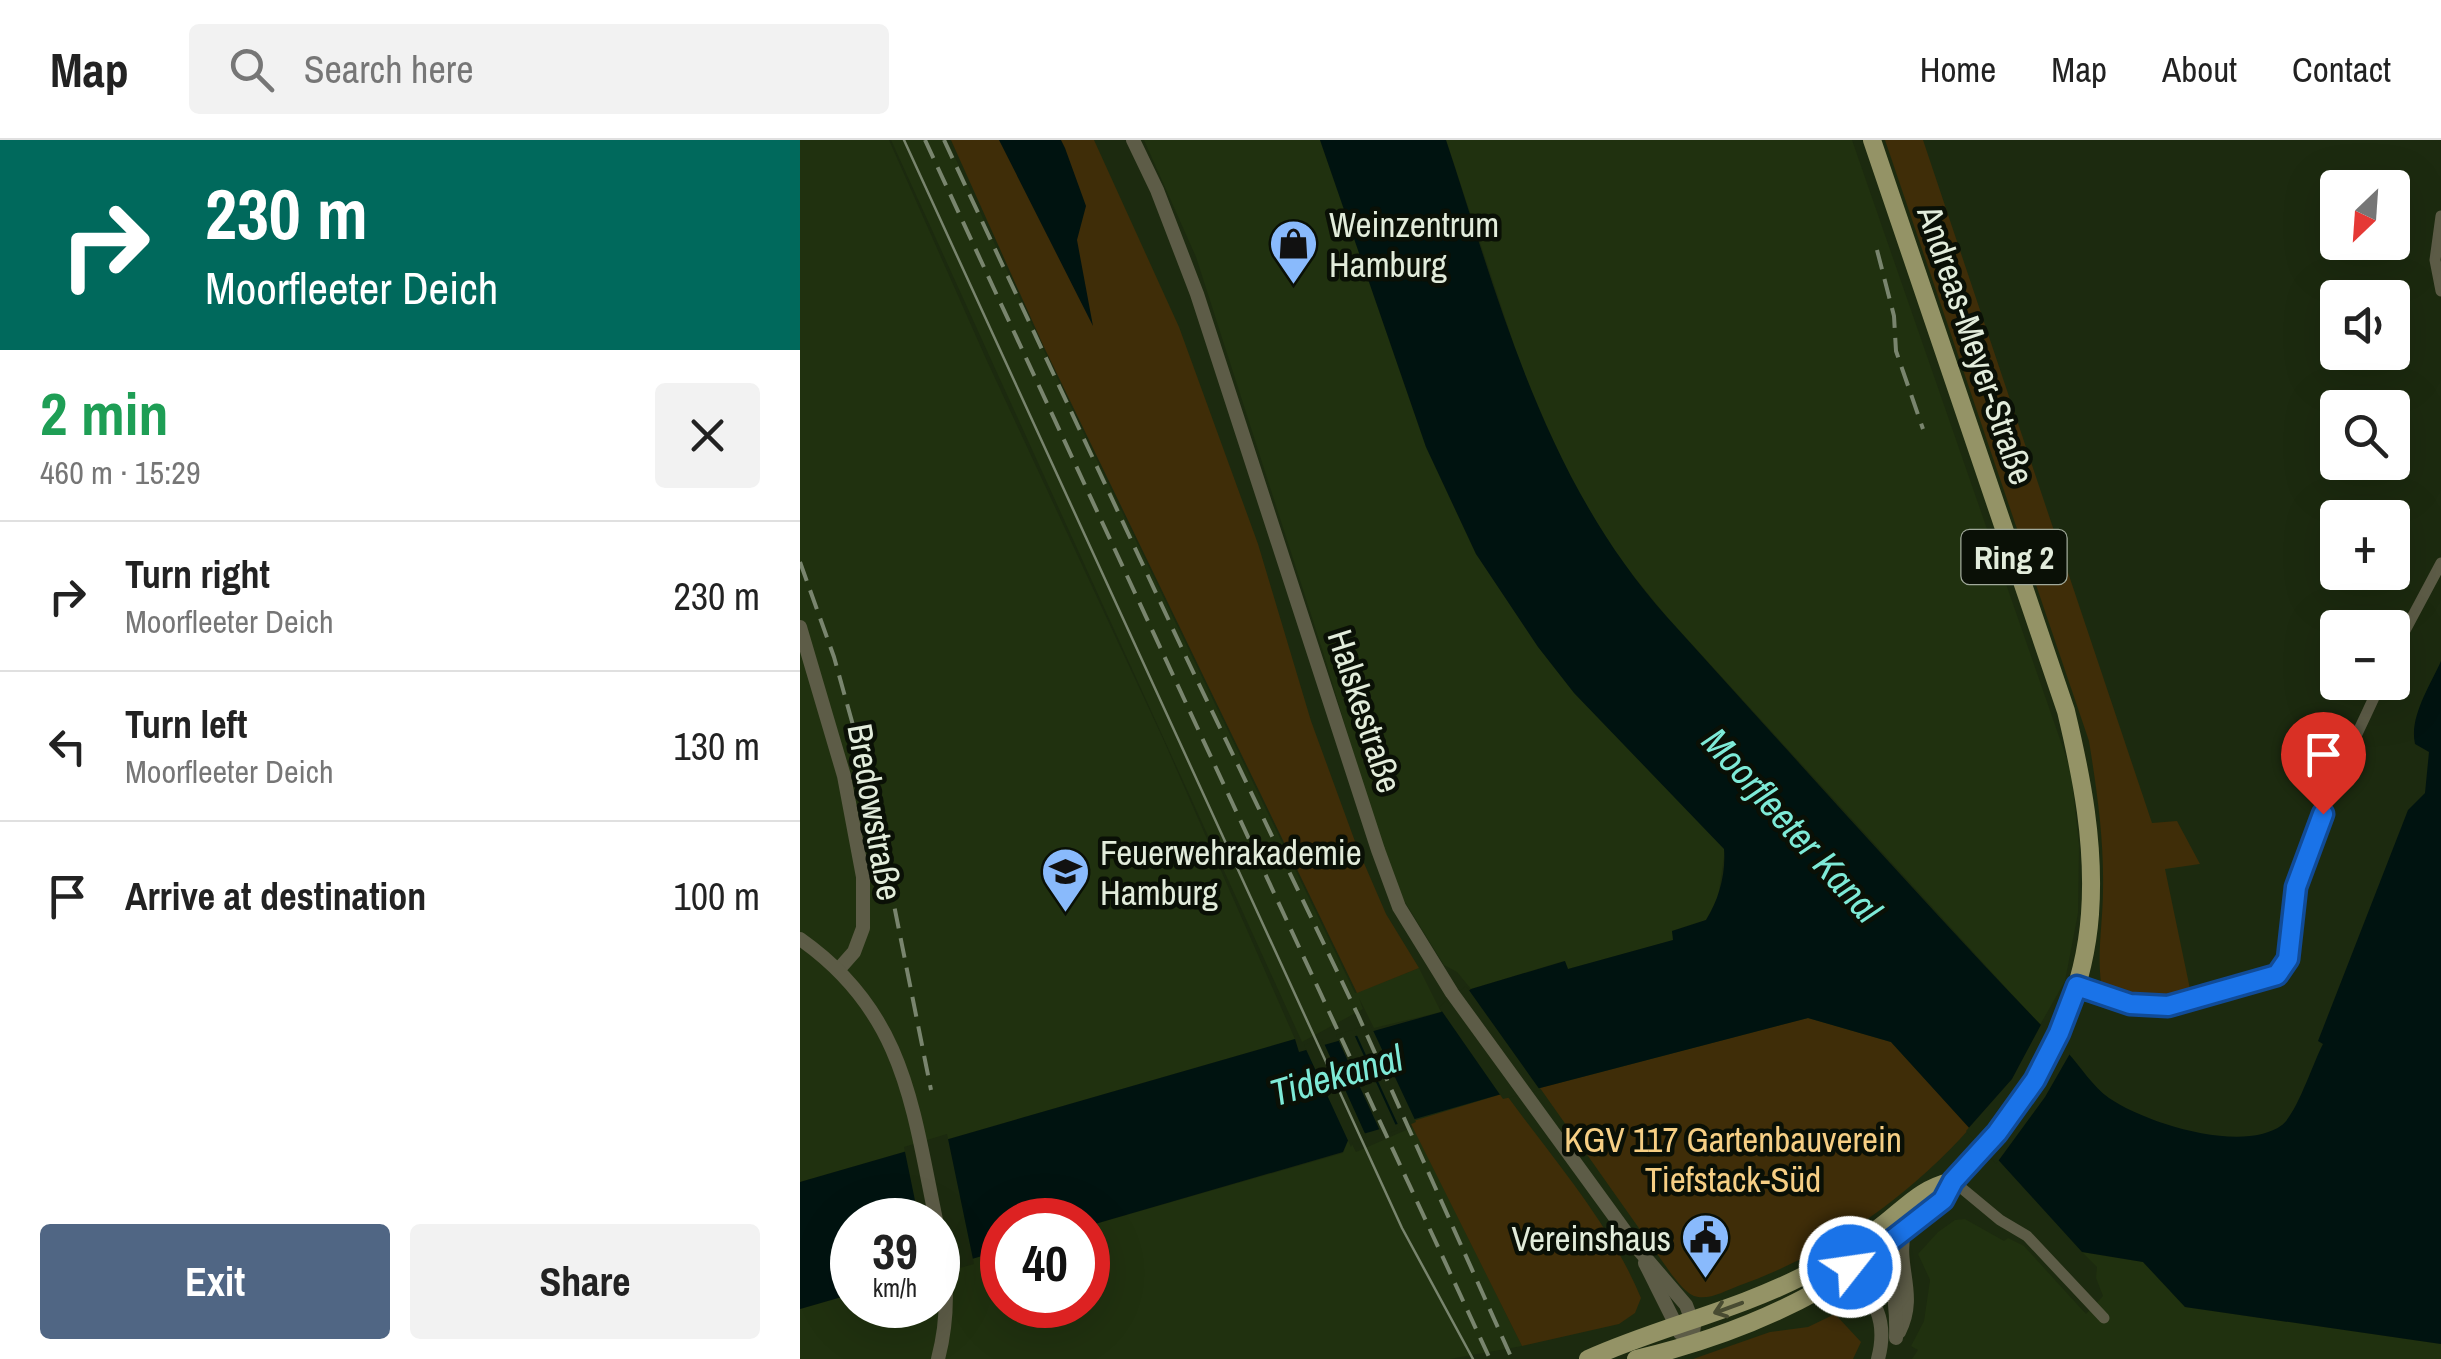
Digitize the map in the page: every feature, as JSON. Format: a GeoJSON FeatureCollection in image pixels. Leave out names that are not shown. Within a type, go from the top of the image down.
{"type":"FeatureCollection","features":[{"type":"Feature","properties":{"kind":"main road","name":"Andreas-Meyer-Straße"},"geometry":{"type":"LineString","coordinates":[[1872,140],[2066,711],[2085,789],[2091,853],[2090,916],[2077,986],[2069,1010],[2025,1096],[1953,1181],[1943,1200],[1876,1255]]}},
{"type":"Feature","properties":{"kind":"main road","name":"Andreas-Meyer-Straße"},"geometry":{"type":"LineString","coordinates":[[1852,1247],[1929,1187],[1953,1181]]}},
{"type":"Feature","properties":{"kind":"main road","name":"Ring 2"},"geometry":{"type":"LineString","coordinates":[[1588,1359],[1804,1276],[1852,1247]]}},
{"type":"Feature","properties":{"kind":"main road","name":"Ring 2"},"geometry":{"type":"LineString","coordinates":[[1636,1359],[1691,1344],[1776,1312],[1876,1255]]}},
{"type":"Feature","properties":{"kind":"street","name":"Halskestraße"},"geometry":{"type":"LineString","coordinates":[[1133,140],[1158,190],[1197,294],[1387,876],[1416,938],[1452,992],[1638,1249],[1686,1305],[1685,1323]]}},
{"type":"Feature","properties":{"kind":"street"},"geometry":{"type":"LineString","coordinates":[[2441,216],[2435,260],[2441,291]]}},
{"type":"Feature","properties":{"kind":"street"},"geometry":{"type":"LineString","coordinates":[[2410,621],[2441,563]]}},
{"type":"Feature","properties":{"kind":"street","name":"Bredowstraße"},"geometry":{"type":"LineString","coordinates":[[800,627],[844,776],[863,878],[863,928],[854,952],[839,969]]}},
{"type":"Feature","properties":{"kind":"street"},"geometry":{"type":"LineString","coordinates":[[2077,986],[2130,1004],[2168,1006],[2277,975],[2288,959],[2296,887],[2312,840],[2372,700]]}},
{"type":"Feature","properties":{"kind":"street"},"geometry":{"type":"LineString","coordinates":[[800,939],[839,969],[886,1031],[900,1065],[932,1198]]}},
{"type":"Feature","properties":{"kind":"street"},"geometry":{"type":"LineString","coordinates":[[1953,1181],[2000,1220],[2027,1236],[2104,1318]]}},
{"type":"Feature","properties":{"kind":"street"},"geometry":{"type":"LineString","coordinates":[[1882,1359],[1896,1338],[1908,1306],[1904,1233]]}},
{"type":"Feature","properties":{"kind":"street"},"geometry":{"type":"LineString","coordinates":[[1882,1359],[1879,1315],[1852,1271],[1848,1260],[1852,1247],[1876,1255],[1884,1266],[1891,1286],[1896,1338]]}},
{"type":"Feature","properties":{"kind":"street"},"geometry":{"type":"LineString","coordinates":[[1685,1323],[1691,1344]]}},
{"type":"Feature","properties":{"kind":"street"},"geometry":{"type":"LineString","coordinates":[[938,1359],[944,1328]]}},
{"type":"Feature","properties":{"kind":"shaded area"},"geometry":{"type":"Polygon","coordinates":[[[800,140],[889,140],[1164,741],[1295,1039],[800,1182],[800,140]]]}},
{"type":"Feature","properties":{"kind":"shaded area"},"geometry":{"type":"Polygon","coordinates":[[[891,140],[947,140],[1046,355],[1355,993],[1419,968],[1441,1012],[1374,1028],[1359,998],[1363,1009],[1302,1042],[891,140]]]}},
{"type":"Feature","properties":{"kind":"shaded area"},"geometry":{"type":"Polygon","coordinates":[[[1144,140],[1320,140],[1426,447],[1476,554],[1725,849],[1718,898],[1706,920],[1672,931],[1674,940],[1568,969],[1564,961],[1471,989],[1457,972],[1444,965],[1400,894],[1380,843],[1196,257],[1144,140]]]}},
{"type":"Feature","properties":{"kind":"shaded area"},"geometry":{"type":"Polygon","coordinates":[[[1446,140],[1852,140],[2071,771],[2079,845],[2078,913],[2065,981],[2040,1025],[1667,617],[1614,552],[1572,483],[1523,372],[1446,140]]]}},
{"type":"Feature","properties":{"kind":"shaded area"},"geometry":{"type":"Polygon","coordinates":[[[1413,1127],[1522,1346],[1450,1359],[800,1359],[800,1309],[830,1300],[830,1328],[960,1328],[960,1262],[980,1257],[980,1328],[1110,1328],[1110,1220],[1343,1153],[1349,1138],[1356,1152],[1413,1127]]]}},
{"type":"Feature","properties":{"kind":"shaded area"},"geometry":{"type":"Polygon","coordinates":[[[1965,1219],[2004,1241],[2008,1238],[2024,1246],[2086,1314],[2103,1296],[2096,1278],[2097,1267],[2082,1252],[2143,1262],[2185,1307],[2441,1344],[2441,1359],[1912,1359],[1918,1350],[1911,1346],[1924,1321],[1930,1280],[1918,1254],[1938,1232],[1955,1220],[1965,1219]]]}},
{"type":"Feature","properties":{"kind":"green space"},"geometry":{"type":"Polygon","coordinates":[[[951,140],[1094,140],[1179,327],[1258,544],[1311,721],[1357,847],[1386,914],[1419,968],[1357,993],[1044,347],[951,140]]]}},
{"type":"Feature","properties":{"kind":"green space"},"geometry":{"type":"Polygon","coordinates":[[[1885,140],[1923,140],[2152,823],[2177,821],[2200,864],[2165,869],[2190,989],[2149,999],[2101,983],[2102,852],[2089,741],[1885,140]]]}},
{"type":"Feature","properties":{"kind":"green space","name":"KGV 117 Gartenbauverein Tiefstack-Süd"},"geometry":{"type":"Polygon","coordinates":[[[1808,1018],[1891,1042],[1970,1128],[1893,1201],[1834,1241],[1722,1293],[1694,1296],[1672,1275],[1540,1088],[1808,1018]]]}},
{"type":"Feature","properties":{"kind":"green space","name":"KGV 117 Gartenbauverein Tiefstack-Süd"},"geometry":{"type":"Polygon","coordinates":[[[1505,1093],[1579,1192],[1628,1270],[1641,1298],[1635,1313],[1619,1324],[1522,1346],[1410,1122],[1505,1093]]]}},
{"type":"Feature","properties":{"kind":"green space"},"geometry":{"type":"Polygon","coordinates":[[[1835,1314],[1861,1342],[1853,1359],[1693,1359],[1770,1332],[1808,1327],[1835,1314]]]}},
{"type":"Feature","properties":{"kind":"water"},"geometry":{"type":"Polygon","coordinates":[[[999,140],[1061,140],[1086,206],[1077,240],[1093,326],[999,140]]]}},
{"type":"Feature","properties":{"kind":"water"},"geometry":{"type":"Polygon","coordinates":[[[1320,140],[1446,140],[1532,391],[1589,509],[1625,564],[1667,617],[2098,1088],[2125,1108],[2194,1132],[2244,1137],[2265,1133],[2288,1119],[2299,1099],[2323,1044],[2318,1041],[2408,810],[2425,793],[2429,752],[2415,744],[2415,723],[2441,661],[2441,1344],[2185,1307],[2143,1262],[2082,1252],[1891,1042],[1808,1018],[1540,1088],[1505,1093],[1349,1138],[1343,1152],[1110,1220],[1110,1198],[980,1198],[980,1257],[960,1262],[960,1198],[830,1198],[830,1300],[800,1309],[800,1182],[1295,1039],[1299,1052],[1441,1012],[1471,989],[1565,961],[1568,969],[1673,940],[1672,931],[1706,920],[1723,877],[1724,849],[1574,693],[1538,647],[1476,554],[1426,447],[1320,140]]]}},
{"type":"Feature","properties":{"kind":"pier"},"geometry":{"type":"Polygon","coordinates":[[[1466,986],[1540,1090],[1503,1099],[1439,1007],[1446,1001],[1449,1004],[1466,986]]]}},
{"type":"Feature","properties":{"kind":"pier"},"geometry":{"type":"Polygon","coordinates":[[[2043,1021],[2072,1050],[2045,1097],[1996,1164],[1966,1131],[2012,1079],[2043,1021]]]}},
{"type":"Feature","properties":{"kind":"pier"},"geometry":{"type":"Polygon","coordinates":[[[1370,1024],[1416,1122],[1400,1129],[1354,1029],[1370,1024]]]}},
{"type":"Feature","properties":{"kind":"pier"},"geometry":{"type":"Polygon","coordinates":[[[1352,1030],[1398,1130],[1382,1135],[1336,1035],[1352,1030]]]}},
{"type":"Feature","properties":{"kind":"pier"},"geometry":{"type":"Polygon","coordinates":[[[1322,1039],[1367,1138],[1353,1142],[1351,1147],[1304,1045],[1322,1039]]]}},
{"type":"Feature","properties":{"kind":"pier"},"geometry":{"type":"Polygon","coordinates":[[[947,1134],[974,1264],[960,1268],[960,1198],[914,1198],[904,1147],[947,1134]]]}},
{"type":"Feature","properties":{"kind":"tram line"},"geometry":{"type":"LineString","coordinates":[[904,140],[1402,1228],[1473,1359]]}},
{"type":"Feature","properties":{"kind":"railway"},"geometry":{"type":"LineString","coordinates":[[925,140],[1490,1359]]}},
{"type":"Feature","properties":{"kind":"railway"},"geometry":{"type":"LineString","coordinates":[[944,140],[1358,1015],[1512,1359]]}},
{"type":"Feature","properties":{"kind":"railway"},"geometry":{"type":"LineString","coordinates":[[1877,250],[1894,316],[1896,351],[1923,429]]}},
{"type":"Feature","properties":{"kind":"railway"},"geometry":{"type":"LineString","coordinates":[[800,562],[834,657],[871,790],[931,1090]]}},
{"type":"Feature","properties":{"kind":"place","name":"Weinzentrum Hamburg"},"geometry":{"type":"Point","coordinates":[1294,286]}},
{"type":"Feature","properties":{"kind":"place","name":"Feuerwehrakademie Hamburg"},"geometry":{"type":"Point","coordinates":[1065,914]}},
{"type":"Feature","properties":{"kind":"place","name":"Vereinshaus"},"geometry":{"type":"Point","coordinates":[1706,1280]}},
{"type":"Feature","properties":{"kind":"route"},"geometry":{"type":"LineString","coordinates":[[1850,1267],[1852,1271],[1876,1255],[1943,1200],[1953,1181],[2025,1096],[2059,1033],[2077,986],[2130,1004],[2168,1006],[2277,975],[2288,959],[2296,887],[2323,814]]}},
{"type":"Feature","properties":{"kind":"water label","name":"Moorfleeter Kanal"},"geometry":{"type":"Point","coordinates":[1792,825]}},
{"type":"Feature","properties":{"kind":"water label","name":"Tidekanal"},"geometry":{"type":"Point","coordinates":[1336,1075]}}]}
